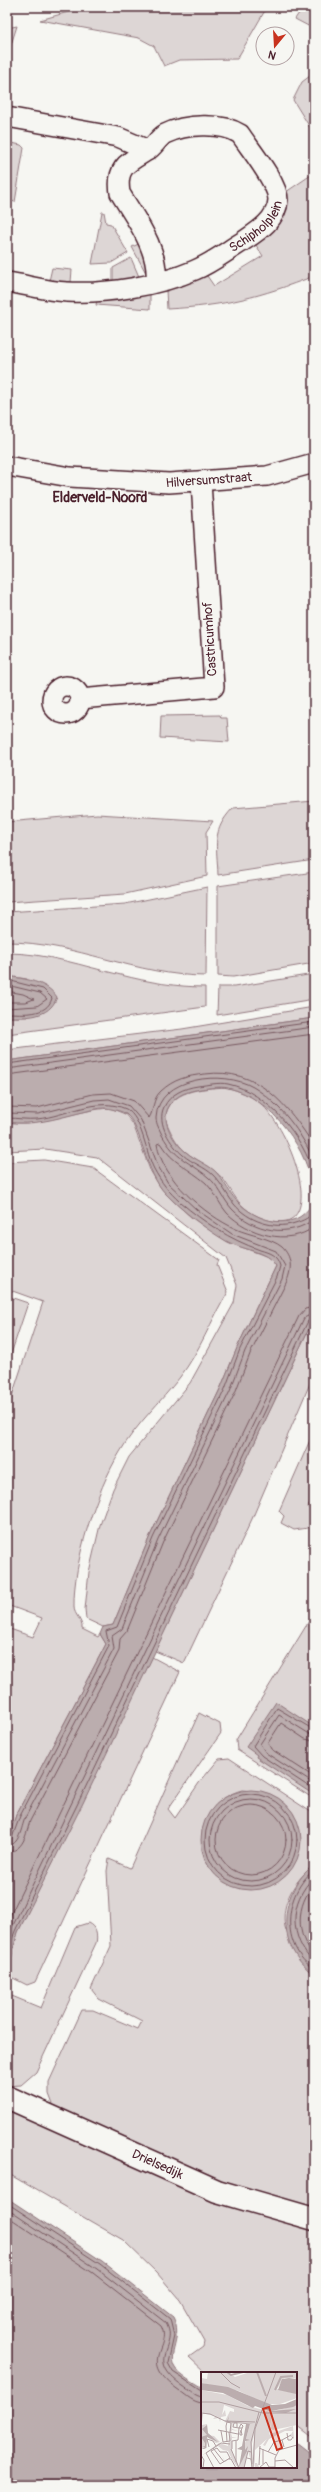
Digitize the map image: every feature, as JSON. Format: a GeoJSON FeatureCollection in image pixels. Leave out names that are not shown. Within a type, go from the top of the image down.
{"type":"FeatureCollection","features":[{"type":"Feature","properties":{"kind":"street"},"geometry":{"type":"LineString","coordinates":[[7,117],[118,137],[148,150]]}},
{"type":"Feature","properties":{"kind":"street","name":"Schipholplein"},"geometry":{"type":"LineString","coordinates":[[7,282],[66,292],[97,292],[156,281],[195,270],[255,233],[269,222],[276,209],[278,199],[276,190],[240,134],[233,130],[190,127],[165,134],[148,150],[130,160],[121,171],[118,182],[120,193],[154,254],[158,267],[156,281]]}},
{"type":"Feature","properties":{"kind":"street","name":"Hilversumstraat"},"geometry":{"type":"LineString","coordinates":[[7,466],[70,477],[169,483],[201,482],[267,476],[314,463]]}},
{"type":"Feature","properties":{"kind":"street","name":"Castricumhof"},"geometry":{"type":"LineString","coordinates":[[80,699],[214,687],[201,482]]}},
{"type":"Feature","properties":{"kind":"street","name":"Drielsedijk"},"geometry":{"type":"LineString","coordinates":[[7,2097],[217,2191],[314,2219]]}},
{"type":"Feature","properties":{"kind":"shaded area"},"geometry":{"type":"Polygon","coordinates":[[[86,7],[267,7],[237,59],[179,60],[164,66],[154,46],[139,38],[40,20],[86,7]]]}},
{"type":"Feature","properties":{"kind":"shaded area"},"geometry":{"type":"Polygon","coordinates":[[[289,7],[314,7],[314,29],[295,19],[299,13],[289,7]]]}},
{"type":"Feature","properties":{"kind":"shaded area"},"geometry":{"type":"Polygon","coordinates":[[[17,26],[7,57],[7,28],[17,26]]]}},
{"type":"Feature","properties":{"kind":"shaded area"},"geometry":{"type":"Polygon","coordinates":[[[314,73],[314,134],[293,100],[302,82],[314,73]]]}},
{"type":"Feature","properties":{"kind":"shaded area"},"geometry":{"type":"Polygon","coordinates":[[[7,142],[21,145],[24,148],[15,202],[7,200],[7,142]]]}},
{"type":"Feature","properties":{"kind":"shaded area"},"geometry":{"type":"Polygon","coordinates":[[[314,173],[314,276],[276,290],[225,303],[167,309],[166,290],[205,273],[214,286],[263,256],[254,242],[286,192],[314,173]]]}},
{"type":"Feature","properties":{"kind":"shaded area"},"geometry":{"type":"Polygon","coordinates":[[[102,212],[104,212],[106,223],[111,224],[128,253],[111,263],[92,264],[102,212]]]}},
{"type":"Feature","properties":{"kind":"shaded area"},"geometry":{"type":"Polygon","coordinates":[[[143,242],[148,266],[146,273],[132,247],[143,242]]]}},
{"type":"Feature","properties":{"kind":"shaded area"},"geometry":{"type":"Polygon","coordinates":[[[131,258],[140,279],[113,281],[113,268],[131,258]]]}},
{"type":"Feature","properties":{"kind":"shaded area"},"geometry":{"type":"Polygon","coordinates":[[[52,268],[72,270],[71,282],[49,281],[52,268]]]}},
{"type":"Feature","properties":{"kind":"shaded area"},"geometry":{"type":"Polygon","coordinates":[[[150,293],[150,309],[96,305],[97,300],[150,293]]]}},
{"type":"Feature","properties":{"kind":"shaded area"},"geometry":{"type":"Polygon","coordinates":[[[220,715],[221,718],[227,718],[229,742],[160,738],[161,716],[220,715]]]}},
{"type":"Feature","properties":{"kind":"shaded area"},"geometry":{"type":"Polygon","coordinates":[[[314,801],[314,860],[218,875],[218,831],[226,816],[233,808],[314,801]]]}},
{"type":"Feature","properties":{"kind":"shaded area"},"geometry":{"type":"Polygon","coordinates":[[[97,814],[213,821],[206,832],[207,876],[125,894],[7,902],[7,822],[97,814]]]}},
{"type":"Feature","properties":{"kind":"shaded area"},"geometry":{"type":"Polygon","coordinates":[[[314,872],[314,963],[233,977],[218,976],[218,886],[314,872]]]}},
{"type":"Feature","properties":{"kind":"shaded area"},"geometry":{"type":"Polygon","coordinates":[[[207,887],[206,976],[180,975],[155,971],[57,947],[32,943],[7,942],[7,912],[125,904],[207,887]]]}},
{"type":"Feature","properties":{"kind":"shaded area"},"geometry":{"type":"Polygon","coordinates":[[[7,953],[36,955],[152,982],[205,987],[205,1007],[7,1034],[7,1017],[28,1017],[27,979],[7,976],[7,953]]]}},
{"type":"Feature","properties":{"kind":"shaded area"},"geometry":{"type":"Polygon","coordinates":[[[314,974],[314,999],[217,1015],[218,987],[234,987],[314,974]]]}},
{"type":"Feature","properties":{"kind":"shaded area"},"geometry":{"type":"Polygon","coordinates":[[[314,1007],[314,1018],[7,1061],[7,1050],[182,1029],[314,1007]]]}},
{"type":"Feature","properties":{"kind":"shaded area"},"geometry":{"type":"Polygon","coordinates":[[[226,1087],[249,1096],[261,1104],[271,1115],[289,1147],[296,1166],[300,1185],[301,1201],[297,1214],[287,1221],[270,1221],[249,1211],[238,1202],[219,1175],[182,1149],[169,1128],[165,1119],[168,1109],[179,1096],[197,1090],[226,1087]]]}},
{"type":"Feature","properties":{"kind":"shaded area"},"geometry":{"type":"Polygon","coordinates":[[[110,1108],[125,1114],[133,1124],[150,1170],[161,1188],[173,1201],[192,1218],[228,1242],[271,1258],[276,1266],[237,1348],[221,1387],[150,1536],[113,1625],[103,1627],[86,1619],[85,1609],[89,1572],[100,1525],[113,1489],[129,1457],[190,1383],[234,1303],[237,1285],[226,1258],[97,1157],[45,1149],[7,1151],[7,1122],[33,1122],[97,1109],[110,1108]]]}},
{"type":"Feature","properties":{"kind":"shaded area"},"geometry":{"type":"Polygon","coordinates":[[[44,1160],[93,1168],[219,1260],[217,1265],[228,1292],[187,1367],[173,1386],[133,1432],[111,1468],[103,1486],[88,1527],[77,1569],[74,1610],[81,1623],[82,1629],[98,1637],[100,1634],[106,1644],[16,1815],[7,1842],[7,1628],[33,1637],[42,1618],[7,1605],[7,1411],[43,1302],[7,1289],[7,1162],[44,1160]]]}},
{"type":"Feature","properties":{"kind":"shaded area"},"geometry":{"type":"Polygon","coordinates":[[[7,1296],[28,1303],[7,1366],[7,1296]]]}},
{"type":"Feature","properties":{"kind":"shaded area"},"geometry":{"type":"Polygon","coordinates":[[[314,1318],[314,1374],[252,1519],[184,1663],[155,1651],[314,1318]]]}},
{"type":"Feature","properties":{"kind":"shaded area"},"geometry":{"type":"Polygon","coordinates":[[[314,1431],[314,1497],[308,1507],[314,1517],[308,1528],[294,1530],[281,1523],[284,1516],[279,1511],[314,1431]]]}},
{"type":"Feature","properties":{"kind":"shaded area"},"geometry":{"type":"Polygon","coordinates":[[[314,1613],[314,1799],[237,1750],[236,1740],[314,1613]]]}},
{"type":"Feature","properties":{"kind":"shaded area"},"geometry":{"type":"Polygon","coordinates":[[[152,1657],[180,1672],[35,1982],[27,1985],[7,1975],[18,1932],[152,1657]]]}},
{"type":"Feature","properties":{"kind":"shaded area"},"geometry":{"type":"Polygon","coordinates":[[[199,1713],[220,1724],[221,1733],[168,1809],[175,1818],[199,1783],[219,1759],[229,1758],[314,1814],[314,1865],[301,1877],[291,1892],[287,1901],[284,1918],[285,1927],[292,1943],[308,1970],[314,1974],[314,2212],[239,2190],[54,2107],[49,2094],[49,2082],[82,2010],[93,2010],[138,2029],[142,2021],[99,1999],[91,1989],[111,1946],[107,1871],[109,1859],[130,1868],[199,1713]],[[242,1790],[227,1796],[215,1806],[207,1818],[203,1831],[202,1845],[206,1859],[214,1872],[226,1883],[283,1878],[294,1864],[294,1815],[278,1798],[265,1793],[242,1790]]]}},
{"type":"Feature","properties":{"kind":"shaded area"},"geometry":{"type":"Polygon","coordinates":[[[88,1923],[96,1932],[96,1943],[36,2072],[21,2085],[7,2086],[7,1994],[41,2008],[75,1927],[88,1923]]]}},
{"type":"Feature","properties":{"kind":"shaded area"},"geometry":{"type":"Polygon","coordinates":[[[7,2106],[314,2229],[314,2439],[297,2426],[297,2372],[205,2372],[189,2357],[203,2347],[204,2342],[180,2300],[157,2273],[123,2240],[7,2173],[7,2106]]]}},
{"type":"Feature","properties":{"kind":"water"},"geometry":{"type":"Polygon","coordinates":[[[7,976],[41,984],[47,987],[57,997],[53,1004],[43,1013],[22,1017],[7,1017],[7,976]]]}},
{"type":"Feature","properties":{"kind":"water"},"geometry":{"type":"Polygon","coordinates":[[[314,1018],[314,1195],[311,1178],[297,1145],[273,1114],[259,1102],[244,1093],[222,1087],[186,1092],[174,1100],[168,1108],[166,1114],[167,1126],[173,1138],[181,1148],[216,1172],[236,1200],[259,1217],[280,1222],[291,1221],[300,1217],[308,1210],[314,1199],[314,1318],[83,1803],[18,1932],[7,1970],[7,1842],[16,1815],[106,1644],[100,1634],[103,1627],[113,1625],[150,1536],[221,1387],[237,1348],[276,1266],[272,1261],[260,1253],[232,1244],[210,1231],[166,1194],[153,1174],[136,1129],[126,1114],[116,1110],[103,1108],[43,1121],[25,1123],[7,1122],[7,1061],[314,1018]]]}},
{"type":"Feature","properties":{"kind":"water"},"geometry":{"type":"Polygon","coordinates":[[[276,1702],[314,1727],[314,1795],[256,1757],[257,1755],[246,1747],[276,1702]]]}},
{"type":"Feature","properties":{"kind":"water"},"geometry":{"type":"Polygon","coordinates":[[[251,1790],[261,1791],[279,1798],[293,1812],[300,1830],[300,1850],[293,1868],[279,1882],[261,1889],[251,1890],[241,1889],[223,1882],[209,1868],[202,1850],[201,1840],[202,1830],[209,1812],[223,1798],[241,1791],[251,1790]]]}},
{"type":"Feature","properties":{"kind":"water"},"geometry":{"type":"Polygon","coordinates":[[[314,1865],[314,1974],[301,1963],[292,1950],[287,1935],[286,1920],[288,1904],[293,1890],[302,1876],[314,1865]]]}},
{"type":"Feature","properties":{"kind":"water"},"geometry":{"type":"Polygon","coordinates":[[[7,2198],[102,2261],[173,2317],[177,2332],[172,2357],[173,2363],[180,2374],[201,2387],[201,2468],[297,2468],[297,2443],[314,2456],[314,2485],[7,2485],[7,2198]]]}},
{"type":"Feature","properties":{"kind":"district","name":"Elderveld-Noord"},"geometry":{"type":"Point","coordinates":[100,497]}}]}
